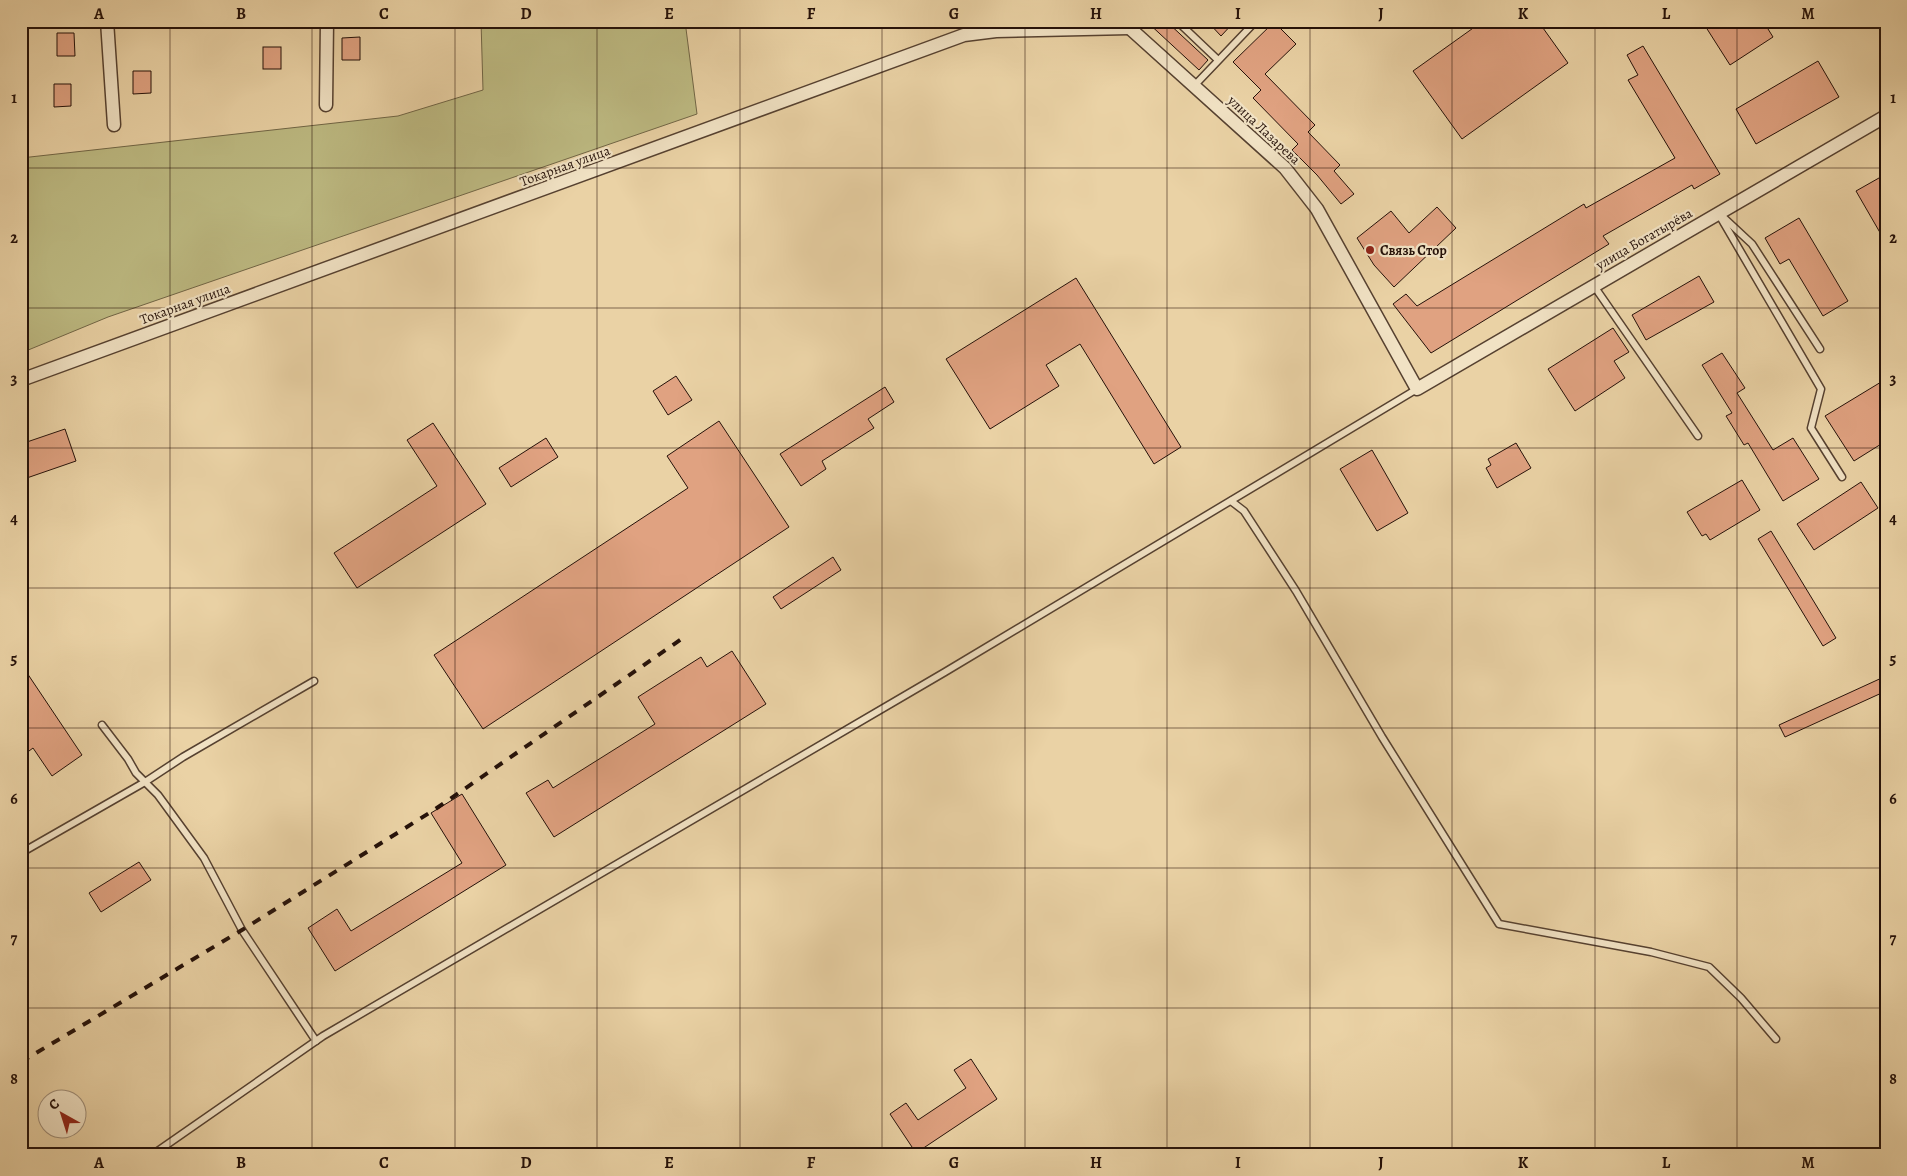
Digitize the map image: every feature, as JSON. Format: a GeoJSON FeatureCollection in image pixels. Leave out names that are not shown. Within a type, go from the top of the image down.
{"type":"FeatureCollection","features":[{"type":"Feature","properties":{"kind":"street"},"geometry":{"type":"LineString","coordinates":[[107,21],[114,125]]}},
{"type":"Feature","properties":{"kind":"street"},"geometry":{"type":"LineString","coordinates":[[326,105],[327,21]]}},
{"type":"Feature","properties":{"kind":"street","name":"улица Лазарева"},"geometry":{"type":"LineString","coordinates":[[1126,25],[1285,168],[1316,208],[1418,389]]}},
{"type":"Feature","properties":{"kind":"street","name":"Токарная улица"},"geometry":{"type":"LineString","coordinates":[[21,380],[964,35],[996,31],[1126,25]]}},
{"type":"Feature","properties":{"kind":"street","name":"улица Богатырёва"},"geometry":{"type":"LineString","coordinates":[[1418,389],[1886,116]]}},
{"type":"Feature","properties":{"kind":"lane"},"geometry":{"type":"LineString","coordinates":[[1177,21],[1218,60]]}},
{"type":"Feature","properties":{"kind":"lane"},"geometry":{"type":"LineString","coordinates":[[1194,86],[1256,21]]}},
{"type":"Feature","properties":{"kind":"lane"},"geometry":{"type":"LineString","coordinates":[[1718,213],[1752,244],[1820,349]]}},
{"type":"Feature","properties":{"kind":"lane"},"geometry":{"type":"LineString","coordinates":[[1718,213],[1821,389],[1811,428],[1842,477]]}},
{"type":"Feature","properties":{"kind":"lane"},"geometry":{"type":"LineString","coordinates":[[1594,286],[1698,436]]}},
{"type":"Feature","properties":{"kind":"lane"},"geometry":{"type":"LineString","coordinates":[[152,1155],[316,1041],[672,830],[945,672],[1418,389]]}},
{"type":"Feature","properties":{"kind":"lane"},"geometry":{"type":"LineString","coordinates":[[1230,501],[1244,511],[1296,590],[1382,737],[1499,924],[1651,952],[1710,967],[1741,998],[1776,1039]]}},
{"type":"Feature","properties":{"kind":"lane"},"geometry":{"type":"LineString","coordinates":[[21,853],[145,782],[183,757],[314,681]]}},
{"type":"Feature","properties":{"kind":"lane"},"geometry":{"type":"LineString","coordinates":[[102,725],[128,759],[136,773],[158,795],[204,858],[242,930],[316,1041]]}},
{"type":"Feature","properties":{"kind":"shaded area"},"geometry":{"type":"Polygon","coordinates":[[[481,21],[685,21],[697,114],[108,317],[21,353],[21,158],[398,116],[483,90],[481,21]]]}},
{"type":"Feature","properties":{"kind":"building"},"geometry":{"type":"Polygon","coordinates":[[[1146,21],[1166,21],[1208,60],[1199,70],[1146,21]]]}},
{"type":"Feature","properties":{"kind":"building"},"geometry":{"type":"Polygon","coordinates":[[[1207,21],[1235,21],[1221,36],[1207,21]]]}},
{"type":"Feature","properties":{"kind":"building"},"geometry":{"type":"Polygon","coordinates":[[[1483,21],[1538,21],[1568,63],[1462,139],[1413,71],[1483,21]]]}},
{"type":"Feature","properties":{"kind":"building"},"geometry":{"type":"Polygon","coordinates":[[[1702,21],[1763,21],[1773,37],[1730,65],[1702,21]]]}},
{"type":"Feature","properties":{"kind":"building"},"geometry":{"type":"Polygon","coordinates":[[[1274,22],[1296,44],[1265,74],[1315,125],[1308,132],[1340,165],[1334,171],[1354,194],[1341,204],[1317,175],[1292,150],[1298,144],[1253,98],[1261,90],[1233,62],[1274,22]]]}},
{"type":"Feature","properties":{"kind":"building"},"geometry":{"type":"Polygon","coordinates":[[[57,33],[74,33],[75,56],[57,56],[57,33]]]}},
{"type":"Feature","properties":{"kind":"building"},"geometry":{"type":"Polygon","coordinates":[[[360,37],[360,60],[342,60],[342,38],[360,37]]]}},
{"type":"Feature","properties":{"kind":"building"},"geometry":{"type":"Polygon","coordinates":[[[1643,46],[1720,174],[1694,189],[1692,185],[1603,236],[1609,244],[1431,353],[1393,304],[1406,294],[1417,306],[1584,204],[1586,208],[1675,158],[1628,80],[1638,75],[1627,55],[1643,46]]]}},
{"type":"Feature","properties":{"kind":"building"},"geometry":{"type":"Polygon","coordinates":[[[263,47],[281,47],[281,69],[263,69],[263,47]]]}},
{"type":"Feature","properties":{"kind":"building"},"geometry":{"type":"Polygon","coordinates":[[[1818,61],[1839,97],[1756,144],[1736,109],[1818,61]]]}},
{"type":"Feature","properties":{"kind":"building"},"geometry":{"type":"Polygon","coordinates":[[[133,71],[151,71],[151,93],[133,94],[133,71]]]}},
{"type":"Feature","properties":{"kind":"building"},"geometry":{"type":"Polygon","coordinates":[[[54,84],[71,84],[71,106],[54,107],[54,84]]]}},
{"type":"Feature","properties":{"kind":"building"},"geometry":{"type":"Polygon","coordinates":[[[1886,174],[1886,243],[1856,191],[1886,174]]]}},
{"type":"Feature","properties":{"kind":"building"},"geometry":{"type":"Polygon","coordinates":[[[1437,207],[1456,228],[1394,287],[1374,265],[1357,238],[1391,211],[1409,233],[1437,207]]]}},
{"type":"Feature","properties":{"kind":"building"},"geometry":{"type":"Polygon","coordinates":[[[1799,218],[1848,301],[1823,316],[1789,259],[1780,264],[1765,238],[1799,218]]]}},
{"type":"Feature","properties":{"kind":"building"},"geometry":{"type":"Polygon","coordinates":[[[1699,276],[1714,302],[1646,340],[1632,315],[1699,276]]]}},
{"type":"Feature","properties":{"kind":"building"},"geometry":{"type":"Polygon","coordinates":[[[1076,278],[1181,447],[1154,464],[1080,344],[1046,365],[1059,386],[990,429],[946,359],[1076,278]]]}},
{"type":"Feature","properties":{"kind":"building"},"geometry":{"type":"Polygon","coordinates":[[[1613,328],[1629,352],[1614,361],[1625,378],[1575,411],[1548,369],[1613,328]]]}},
{"type":"Feature","properties":{"kind":"building"},"geometry":{"type":"Polygon","coordinates":[[[1722,353],[1745,388],[1737,393],[1773,450],[1793,438],[1819,479],[1783,501],[1748,443],[1744,445],[1726,416],[1732,413],[1702,365],[1722,353]]]}},
{"type":"Feature","properties":{"kind":"building"},"geometry":{"type":"Polygon","coordinates":[[[676,376],[692,400],[668,415],[653,391],[676,376]]]}},
{"type":"Feature","properties":{"kind":"building"},"geometry":{"type":"Polygon","coordinates":[[[1886,379],[1886,441],[1854,461],[1825,416],[1886,379]]]}},
{"type":"Feature","properties":{"kind":"building"},"geometry":{"type":"Polygon","coordinates":[[[885,387],[894,402],[868,419],[874,428],[822,461],[826,469],[801,486],[780,454],[885,387]]]}},
{"type":"Feature","properties":{"kind":"building"},"geometry":{"type":"Polygon","coordinates":[[[719,421],[789,527],[483,729],[434,655],[688,488],[667,456],[719,421]]]}},
{"type":"Feature","properties":{"kind":"building"},"geometry":{"type":"Polygon","coordinates":[[[433,423],[486,504],[357,588],[334,553],[437,486],[407,440],[433,423]]]}},
{"type":"Feature","properties":{"kind":"building"},"geometry":{"type":"Polygon","coordinates":[[[65,429],[76,461],[21,480],[21,444],[65,429]]]}},
{"type":"Feature","properties":{"kind":"building"},"geometry":{"type":"Polygon","coordinates":[[[546,438],[558,457],[511,487],[499,468],[546,438]]]}},
{"type":"Feature","properties":{"kind":"building"},"geometry":{"type":"Polygon","coordinates":[[[1516,443],[1531,468],[1497,488],[1486,468],[1491,465],[1488,459],[1516,443]]]}},
{"type":"Feature","properties":{"kind":"building"},"geometry":{"type":"Polygon","coordinates":[[[1372,450],[1408,513],[1377,531],[1340,469],[1372,450]]]}},
{"type":"Feature","properties":{"kind":"building"},"geometry":{"type":"Polygon","coordinates":[[[1742,480],[1760,510],[1710,540],[1706,534],[1702,536],[1687,512],[1742,480]]]}},
{"type":"Feature","properties":{"kind":"building"},"geometry":{"type":"Polygon","coordinates":[[[1861,482],[1878,508],[1814,550],[1797,524],[1861,482]]]}},
{"type":"Feature","properties":{"kind":"building"},"geometry":{"type":"Polygon","coordinates":[[[1771,531],[1836,638],[1823,646],[1758,539],[1771,531]]]}},
{"type":"Feature","properties":{"kind":"building"},"geometry":{"type":"Polygon","coordinates":[[[833,557],[841,570],[781,609],[773,597],[833,557]]]}},
{"type":"Feature","properties":{"kind":"building"},"geometry":{"type":"Polygon","coordinates":[[[732,651],[766,704],[554,837],[526,793],[548,780],[553,788],[655,724],[638,697],[701,657],[707,667],[732,651]]]}},
{"type":"Feature","properties":{"kind":"building"},"geometry":{"type":"Polygon","coordinates":[[[21,664],[82,755],[52,776],[33,748],[21,757],[21,664]]]}},
{"type":"Feature","properties":{"kind":"building"},"geometry":{"type":"Polygon","coordinates":[[[1886,676],[1886,691],[1785,737],[1779,725],[1886,676]]]}},
{"type":"Feature","properties":{"kind":"building"},"geometry":{"type":"Polygon","coordinates":[[[462,794],[506,865],[335,971],[308,928],[337,909],[351,931],[462,863],[431,813],[462,794]]]}},
{"type":"Feature","properties":{"kind":"building"},"geometry":{"type":"Polygon","coordinates":[[[139,862],[151,880],[101,912],[89,893],[139,862]]]}},
{"type":"Feature","properties":{"kind":"building"},"geometry":{"type":"Polygon","coordinates":[[[971,1059],[997,1099],[916,1153],[890,1114],[906,1103],[918,1120],[966,1088],[954,1070],[971,1059]]]}},
{"type":"Feature","properties":{"kind":"railway"},"geometry":{"type":"LineString","coordinates":[[21,1062],[242,930],[434,810],[683,638]]}},
{"type":"Feature","properties":{"kind":"place","name":"Связь Стор"},"geometry":{"type":"Point","coordinates":[1370,250]}}]}
